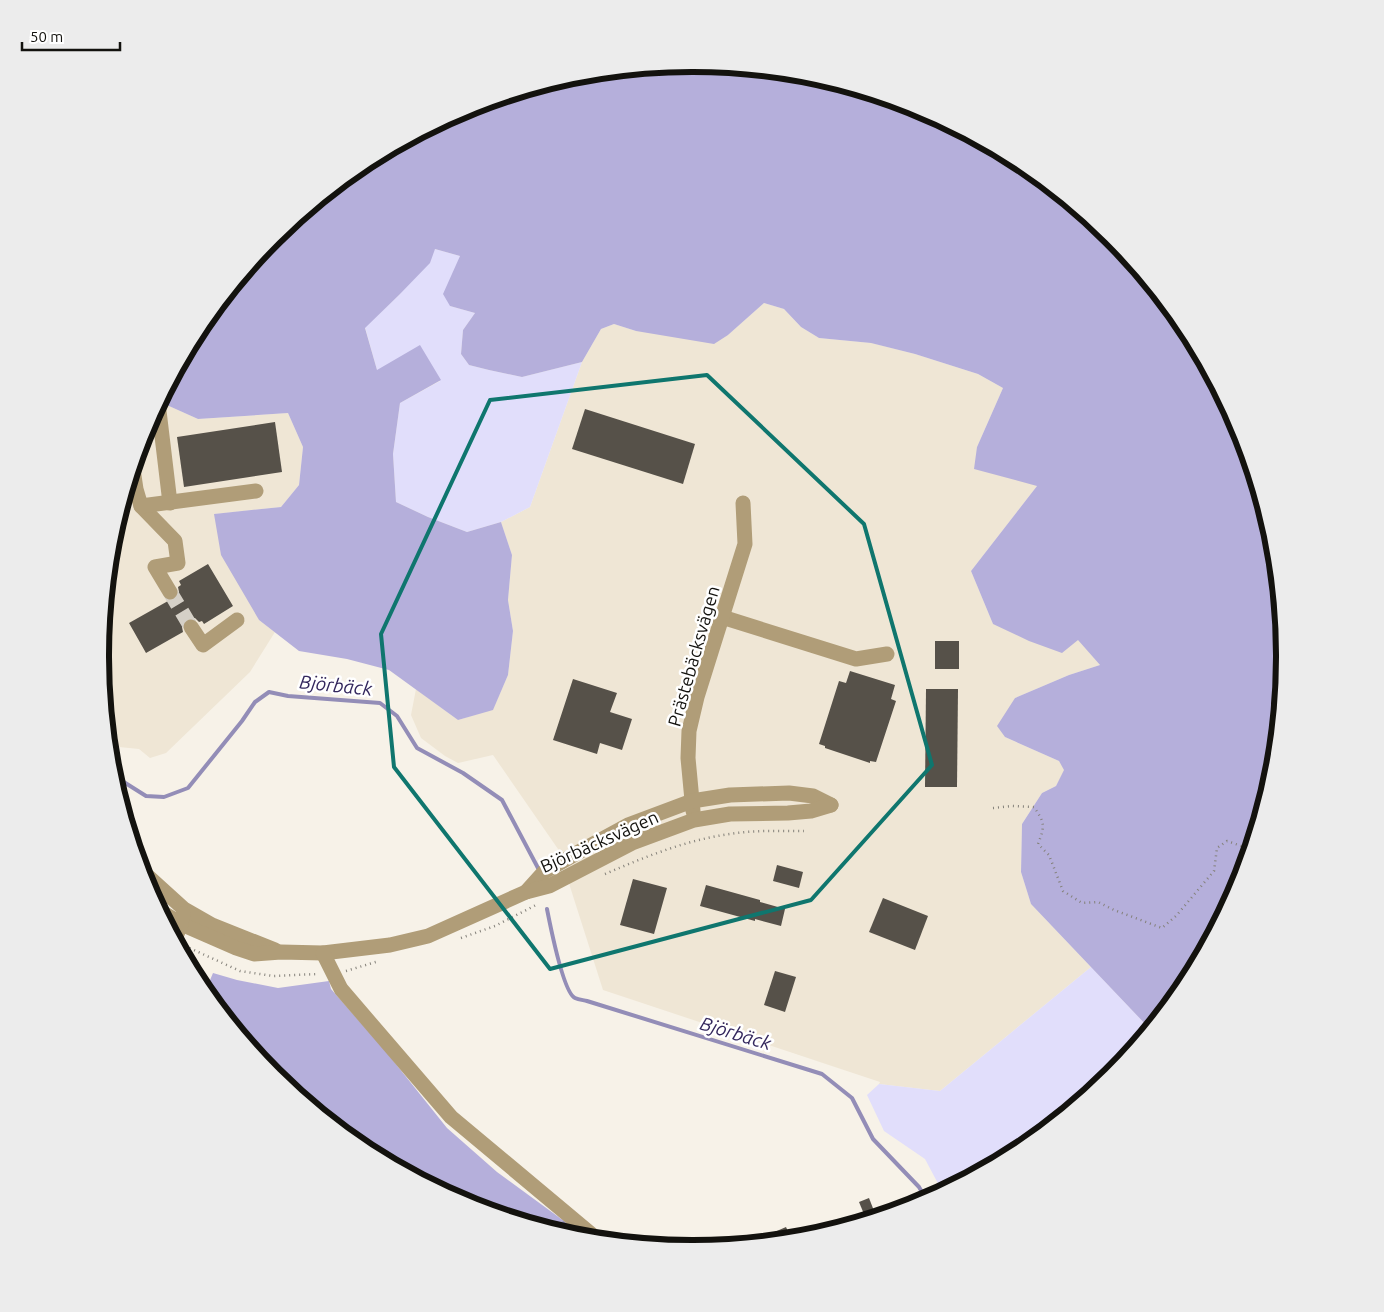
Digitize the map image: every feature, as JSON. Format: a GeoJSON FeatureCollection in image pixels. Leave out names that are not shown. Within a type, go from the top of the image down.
{"type":"FeatureCollection","features":[{"type":"Feature","properties":{"kind":"street"},"geometry":{"type":"LineString","coordinates":[[160,418],[170,503]]}},
{"type":"Feature","properties":{"kind":"street"},"geometry":{"type":"LineString","coordinates":[[135,482],[141,506],[175,540],[178,563],[155,567],[170,592]]}},
{"type":"Feature","properties":{"kind":"street"},"geometry":{"type":"LineString","coordinates":[[141,506],[256,491]]}},
{"type":"Feature","properties":{"kind":"street","name":"Prästebäcksvägen"},"geometry":{"type":"LineString","coordinates":[[694,820],[688,758],[689,731],[697,697],[746,544],[743,503]]}},
{"type":"Feature","properties":{"kind":"street"},"geometry":{"type":"LineString","coordinates":[[722,617],[856,659],[887,654]]}},
{"type":"Feature","properties":{"kind":"street"},"geometry":{"type":"LineString","coordinates":[[191,627],[202,645],[237,620]]}},
{"type":"Feature","properties":{"kind":"street","name":"Björbäcksvägen"},"geometry":{"type":"LineString","coordinates":[[173,918],[212,925],[281,952],[323,954],[390,945],[428,936],[526,892],[549,886],[632,843],[694,820],[730,814],[811,811],[832,805],[813,796],[789,793],[730,795],[692,801],[628,825],[584,849],[544,872],[526,892]]}},
{"type":"Feature","properties":{"kind":"street"},"geometry":{"type":"LineString","coordinates":[[323,954],[341,989],[451,1117],[585,1229]]}},
{"type":"Feature","properties":{"kind":"path"},"geometry":{"type":"LineString","coordinates":[[993,808],[1012,806],[1034,808],[1043,820],[1043,831],[1038,844],[1049,855],[1063,891],[1082,903],[1098,902],[1162,928],[1176,916],[1214,871],[1217,848],[1227,841],[1244,847]]}},
{"type":"Feature","properties":{"kind":"highlighted area"},"geometry":{"type":"Polygon","coordinates":[[[707,375],[864,524],[932,765],[811,900],[550,969],[394,767],[381,634],[490,400],[707,375]]]}},
{"type":"Feature","properties":{"kind":"shaded area"},"geometry":{"type":"Polygon","coordinates":[[[692,72],[730,74],[768,77],[843,92],[880,103],[950,133],[984,151],[1047,193],[1105,243],[1131,271],[1177,332],[1197,364],[1215,398],[1245,468],[1256,505],[1271,580],[1276,656],[1274,694],[1271,732],[1256,807],[1245,844],[1215,914],[1177,980],[1145,1024],[1031,904],[1021,872],[1022,824],[1042,793],[1056,786],[1064,770],[1059,761],[1005,737],[997,726],[1015,698],[1069,675],[1100,665],[1078,640],[1062,653],[1029,641],[993,624],[971,571],[1037,486],[974,469],[977,447],[1003,388],[978,374],[915,354],[871,343],[819,338],[801,327],[784,309],[764,303],[728,335],[714,344],[636,331],[614,324],[601,329],[582,362],[522,377],[489,370],[469,365],[461,354],[463,330],[475,313],[450,306],[443,294],[460,256],[435,249],[430,263],[365,328],[377,370],[420,345],[441,380],[400,403],[393,454],[396,502],[467,532],[501,522],[512,555],[508,600],[513,631],[508,675],[493,710],[458,720],[389,670],[347,659],[299,651],[259,620],[221,555],[214,514],[281,507],[299,485],[303,447],[288,413],[198,419],[166,405],[169,398],[187,364],[229,301],[279,243],[337,193],[400,151],[434,133],[504,103],[541,92],[616,77],[692,72]]]}},
{"type":"Feature","properties":{"kind":"shaded area"},"geometry":{"type":"Polygon","coordinates":[[[435,249],[460,256],[450,306],[475,313],[463,330],[461,354],[469,365],[522,377],[582,362],[530,507],[501,522],[467,532],[396,502],[393,454],[400,403],[440,381],[377,370],[365,327],[399,295],[435,249]]]}},
{"type":"Feature","properties":{"kind":"shaded area"},"geometry":{"type":"Polygon","coordinates":[[[764,303],[784,309],[801,327],[819,338],[872,343],[915,354],[978,374],[1003,388],[977,447],[1037,486],[971,571],[993,624],[1078,639],[1100,665],[1069,675],[1015,698],[1005,737],[1059,761],[1065,770],[1056,786],[1042,793],[1022,824],[1021,872],[1031,904],[1091,967],[940,1091],[879,1084],[880,1082],[603,990],[558,849],[493,755],[458,763],[421,738],[411,715],[416,689],[458,720],[493,709],[508,675],[513,631],[508,600],[512,555],[501,522],[530,507],[582,362],[601,329],[614,324],[636,331],[728,335],[764,303]]]}},
{"type":"Feature","properties":{"kind":"shaded area"},"geometry":{"type":"Polygon","coordinates":[[[166,405],[198,419],[288,413],[303,447],[299,485],[281,507],[215,514],[259,620],[275,632],[250,672],[166,753],[150,758],[139,749],[116,747],[110,694],[110,618],[113,580],[128,505],[139,468],[153,433],[166,405]]]}},
{"type":"Feature","properties":{"kind":"shaded area"},"geometry":{"type":"Polygon","coordinates":[[[1091,967],[1145,1024],[1105,1069],[1047,1119],[984,1161],[938,1184],[925,1159],[884,1131],[867,1095],[879,1084],[940,1091],[1091,967]]]}},
{"type":"Feature","properties":{"kind":"shaded area"},"geometry":{"type":"Polygon","coordinates":[[[213,973],[278,988],[329,981],[331,989],[383,1048],[447,1128],[497,1172],[564,1221],[555,1223],[541,1220],[504,1209],[469,1195],[400,1161],[368,1141],[307,1095],[279,1069],[253,1041],[209,983],[213,973]]]}},
{"type":"Feature","properties":{"kind":"shaded area"},"geometry":{"type":"Polygon","coordinates":[[[564,1221],[570,1226],[555,1223],[564,1221]]]}},
{"type":"Feature","properties":{"kind":"building"},"geometry":{"type":"Polygon","coordinates":[[[585,409],[695,444],[683,484],[572,449],[585,409]]]}},
{"type":"Feature","properties":{"kind":"building"},"geometry":{"type":"Polygon","coordinates":[[[275,422],[282,472],[184,487],[177,437],[275,422]]]}},
{"type":"Feature","properties":{"kind":"building"},"geometry":{"type":"Polygon","coordinates":[[[208,564],[233,606],[204,624],[195,618],[186,619],[182,623],[183,632],[146,653],[129,623],[168,601],[175,600],[179,592],[178,587],[181,585],[179,581],[208,564]]]}},
{"type":"Feature","properties":{"kind":"building"},"geometry":{"type":"Polygon","coordinates":[[[935,641],[959,641],[959,669],[935,669],[935,641]]]}},
{"type":"Feature","properties":{"kind":"building"},"geometry":{"type":"Polygon","coordinates":[[[850,671],[895,685],[891,699],[896,701],[876,762],[870,761],[870,763],[825,748],[825,746],[819,744],[839,681],[846,683],[850,671]]]}},
{"type":"Feature","properties":{"kind":"building"},"geometry":{"type":"Polygon","coordinates":[[[573,679],[617,693],[610,712],[632,719],[622,750],[600,743],[597,754],[553,740],[573,679]]]}},
{"type":"Feature","properties":{"kind":"building"},"geometry":{"type":"Polygon","coordinates":[[[926,689],[958,689],[957,787],[925,787],[926,689]]]}},
{"type":"Feature","properties":{"kind":"building"},"geometry":{"type":"Polygon","coordinates":[[[777,865],[803,872],[799,888],[773,881],[777,865]]]}},
{"type":"Feature","properties":{"kind":"building"},"geometry":{"type":"Polygon","coordinates":[[[633,879],[667,888],[654,934],[620,925],[633,879]]]}},
{"type":"Feature","properties":{"kind":"building"},"geometry":{"type":"Polygon","coordinates":[[[706,885],[785,909],[781,926],[700,906],[706,885]]]}},
{"type":"Feature","properties":{"kind":"building"},"geometry":{"type":"Polygon","coordinates":[[[883,898],[928,916],[915,950],[869,932],[883,898]]]}},
{"type":"Feature","properties":{"kind":"building"},"geometry":{"type":"Polygon","coordinates":[[[775,971],[796,977],[785,1012],[764,1005],[775,971]]]}},
{"type":"Feature","properties":{"kind":"building"},"geometry":{"type":"Polygon","coordinates":[[[869,1198],[874,1211],[864,1214],[859,1202],[869,1198]]]}},
{"type":"Feature","properties":{"kind":"building"},"geometry":{"type":"Polygon","coordinates":[[[786,1227],[788,1231],[768,1235],[786,1227]]]}},
{"type":"Feature","properties":{"kind":"waterway","name":"Björbäck"},"geometry":{"type":"LineString","coordinates":[[122,781],[146,796],[164,797],[188,788],[255,702],[269,692],[288,696],[380,703],[397,716],[417,748],[463,773],[502,800],[538,868]]}},
{"type":"Feature","properties":{"kind":"waterway","name":"Björbäck"},"geometry":{"type":"LineString","coordinates":[[547,909],[566,984],[570,993],[575,998],[822,1074],[852,1098],[873,1139],[922,1192]]}},
{"type":"Feature","properties":{"kind":"tunnel"},"geometry":{"type":"LineString","coordinates":[[170,592],[191,627]]}}]}
